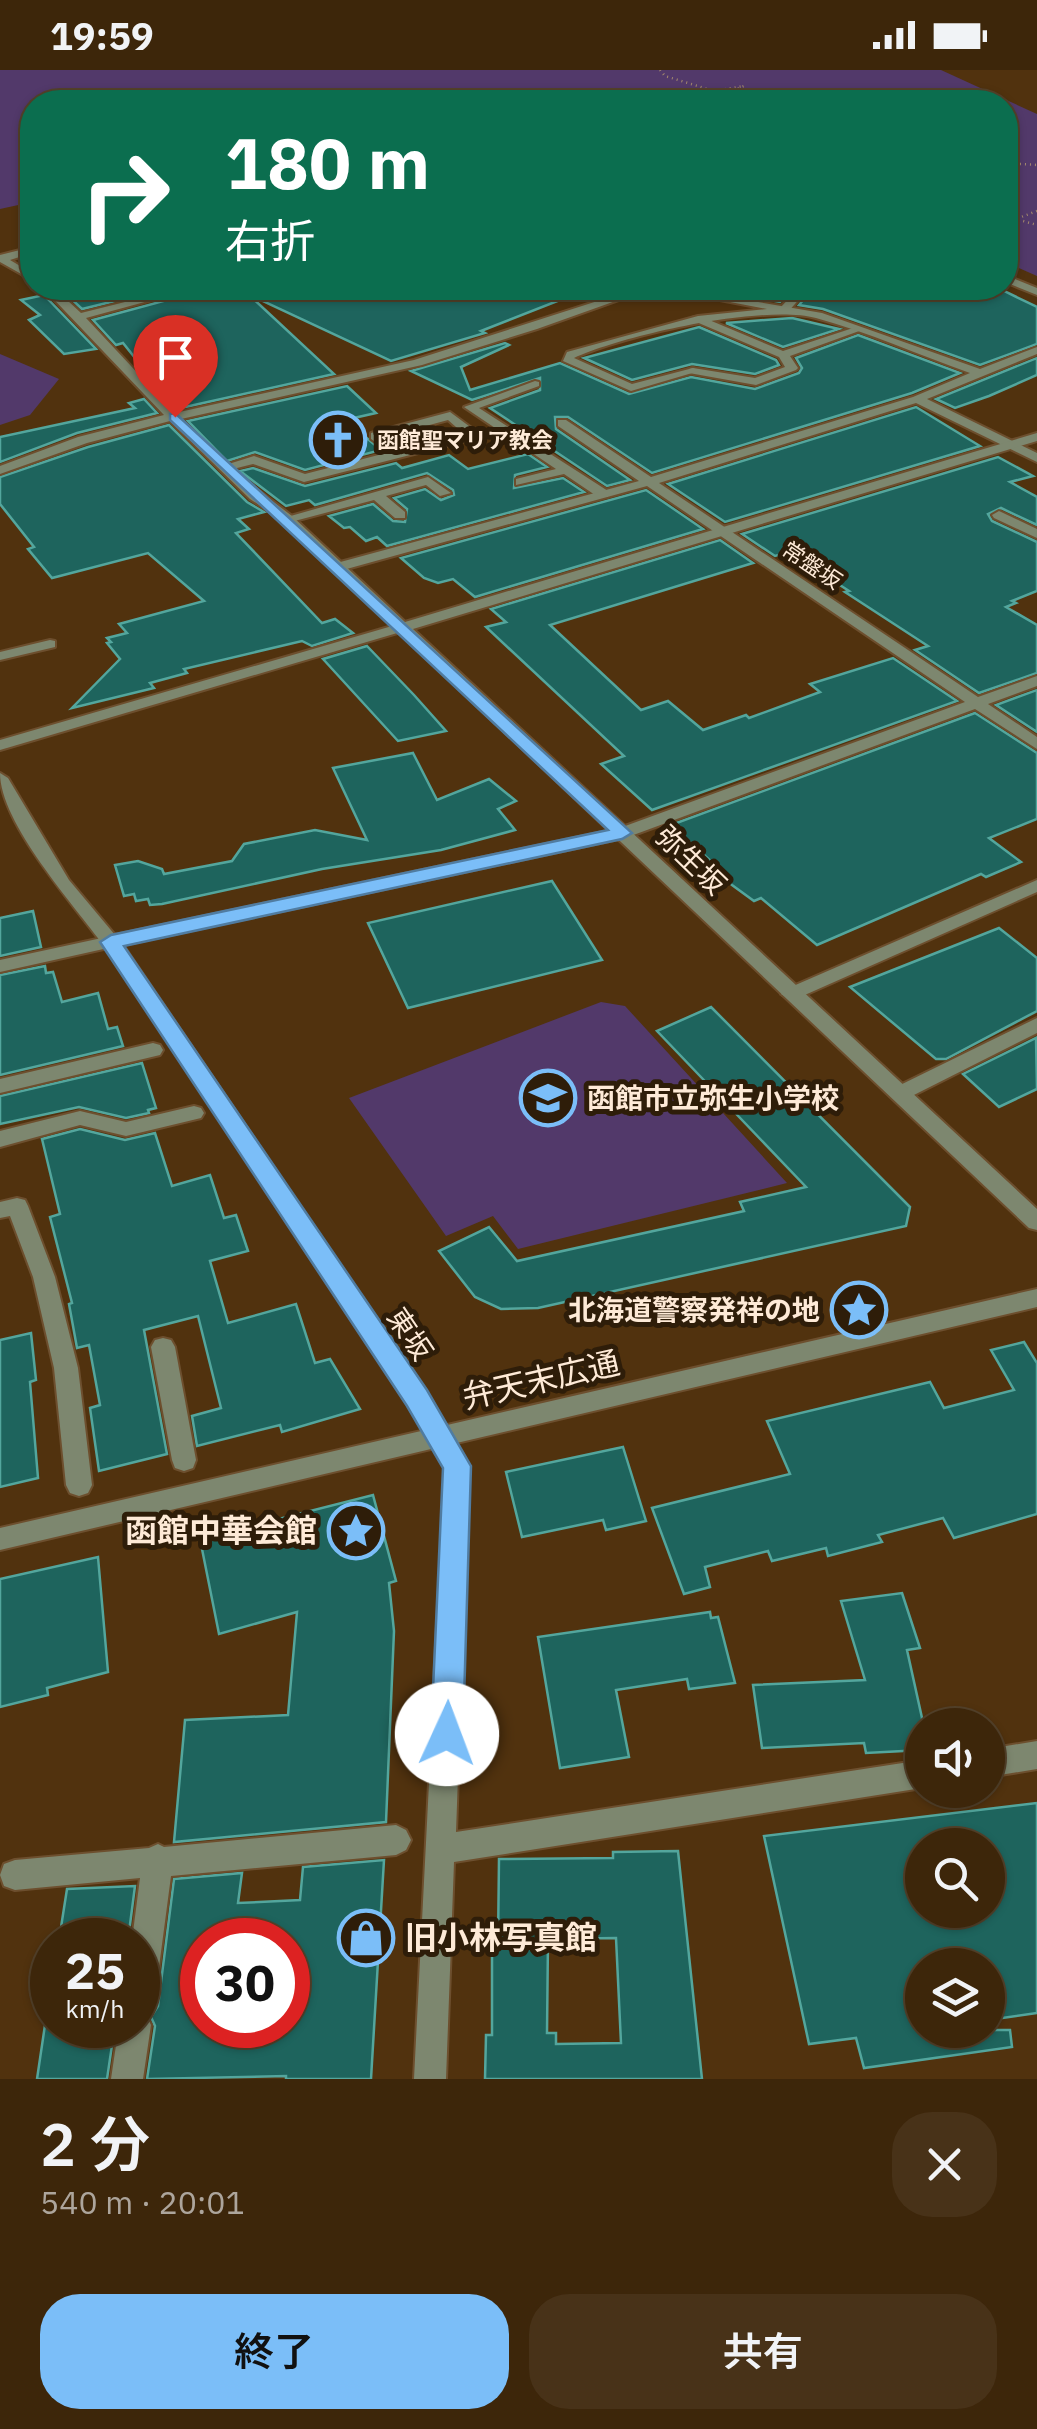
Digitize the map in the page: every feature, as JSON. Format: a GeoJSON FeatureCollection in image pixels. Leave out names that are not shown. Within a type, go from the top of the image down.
{"type":"FeatureCollection","features":[{"type":"Feature","properties":{"kind":"street","name":"弥生坂"},"geometry":{"type":"LineString","coordinates":[[62,300],[225,466],[287,518],[399,628],[1037,1222]]}},
{"type":"Feature","properties":{"kind":"street"},"geometry":{"type":"LineString","coordinates":[[81,316],[144,300]]}},
{"type":"Feature","properties":{"kind":"street"},"geometry":{"type":"LineString","coordinates":[[0,470],[67,446],[175,417],[391,370],[610,300]]}},
{"type":"Feature","properties":{"kind":"street"},"geometry":{"type":"LineString","coordinates":[[726,300],[818,316],[979,373]]}},
{"type":"Feature","properties":{"kind":"street"},"geometry":{"type":"LineString","coordinates":[[698,320],[783,355],[792,368],[756,382],[693,371],[632,388],[566,359],[571,354],[698,320],[784,311],[794,300]]}},
{"type":"Feature","properties":{"kind":"street"},"geometry":{"type":"LineString","coordinates":[[783,355],[857,330]]}},
{"type":"Feature","properties":{"kind":"street"},"geometry":{"type":"LineString","coordinates":[[338,567],[650,482],[917,399],[1037,350]]}},
{"type":"Feature","properties":{"kind":"street"},"geometry":{"type":"LineString","coordinates":[[535,384],[470,407],[603,494]]}},
{"type":"Feature","properties":{"kind":"street"},"geometry":{"type":"LineString","coordinates":[[917,399],[1037,458]]}},
{"type":"Feature","properties":{"kind":"street"},"geometry":{"type":"LineString","coordinates":[[225,466],[254,460],[304,478],[402,455],[473,435],[450,416],[375,436],[402,455]]}},
{"type":"Feature","properties":{"kind":"street","name":"常盤坂"},"geometry":{"type":"LineString","coordinates":[[562,423],[1037,744]]}},
{"type":"Feature","properties":{"kind":"street"},"geometry":{"type":"LineString","coordinates":[[0,746],[1037,437]]}},
{"type":"Feature","properties":{"kind":"street"},"geometry":{"type":"LineString","coordinates":[[521,482],[566,470]]}},
{"type":"Feature","properties":{"kind":"street"},"geometry":{"type":"LineString","coordinates":[[287,518],[428,480],[445,494]]}},
{"type":"Feature","properties":{"kind":"street"},"geometry":{"type":"LineString","coordinates":[[375,494],[400,515]]}},
{"type":"Feature","properties":{"kind":"street"},"geometry":{"type":"LineString","coordinates":[[999,515],[1037,534]]}},
{"type":"Feature","properties":{"kind":"street"},"geometry":{"type":"LineString","coordinates":[[0,656],[50,644]]}},
{"type":"Feature","properties":{"kind":"street"},"geometry":{"type":"LineString","coordinates":[[0,966],[622,833],[1037,682]]}},
{"type":"Feature","properties":{"kind":"street","name":"東坂"},"geometry":{"type":"LineString","coordinates":[[0,778],[62,883],[111,942],[457,1466],[430,2079]]}},
{"type":"Feature","properties":{"kind":"street"},"geometry":{"type":"LineString","coordinates":[[791,994],[1037,884]]}},
{"type":"Feature","properties":{"kind":"street"},"geometry":{"type":"LineString","coordinates":[[899,1094],[1037,1025]]}},
{"type":"Feature","properties":{"kind":"street"},"geometry":{"type":"LineString","coordinates":[[0,1086],[153,1050]]}},
{"type":"Feature","properties":{"kind":"street"},"geometry":{"type":"LineString","coordinates":[[0,1139],[80,1118],[126,1129],[194,1113]]}},
{"type":"Feature","properties":{"kind":"street"},"geometry":{"type":"LineString","coordinates":[[0,1210],[17,1206],[44,1277],[66,1368],[79,1485]]}},
{"type":"Feature","properties":{"kind":"street","name":"弁天末広通"},"geometry":{"type":"LineString","coordinates":[[0,1538],[1037,1298]]}},
{"type":"Feature","properties":{"kind":"street"},"geometry":{"type":"LineString","coordinates":[[163,1347],[184,1460]]}},
{"type":"Feature","properties":{"kind":"street"},"geometry":{"type":"LineString","coordinates":[[1005,1760],[1037,1755]]}},
{"type":"Feature","properties":{"kind":"street"},"geometry":{"type":"LineString","coordinates":[[442,1848],[905,1777]]}},
{"type":"Feature","properties":{"kind":"street"},"geometry":{"type":"LineString","coordinates":[[15,1874],[396,1840]]}},
{"type":"Feature","properties":{"kind":"street"},"geometry":{"type":"LineString","coordinates":[[150,1918],[158,1859]]}},
{"type":"Feature","properties":{"kind":"street"},"geometry":{"type":"LineString","coordinates":[[127,2079],[131,2048]]}},
{"type":"Feature","properties":{"kind":"path"},"geometry":{"type":"LineString","coordinates":[[660,70],[665,76],[711,90]]}},
{"type":"Feature","properties":{"kind":"path"},"geometry":{"type":"LineString","coordinates":[[720,90],[744,86],[734,90]]}},
{"type":"Feature","properties":{"kind":"shaded area"},"geometry":{"type":"Polygon","coordinates":[[[0,70],[941,70],[985,90],[20,90],[20,205],[0,209],[0,70]]]}},
{"type":"Feature","properties":{"kind":"shaded area"},"geometry":{"type":"Polygon","coordinates":[[[1018,105],[1037,114],[1037,276],[1018,268],[1018,105]]]}},
{"type":"Feature","properties":{"kind":"shaded area"},"geometry":{"type":"Polygon","coordinates":[[[0,354],[59,379],[30,415],[0,425],[0,354]]]}},
{"type":"Feature","properties":{"kind":"shaded area"},"geometry":{"type":"Polygon","coordinates":[[[601,1002],[625,1006],[787,1183],[518,1249],[493,1216],[446,1236],[349,1098],[601,1002]]]}},
{"type":"Feature","properties":{"kind":"building"},"geometry":{"type":"Polygon","coordinates":[[[1018,298],[1037,307],[1037,344],[980,365],[823,309],[799,305],[803,300],[1018,298]]]}},
{"type":"Feature","properties":{"kind":"building"},"geometry":{"type":"Polygon","coordinates":[[[21,300],[49,300],[96,349],[64,354],[29,320],[40,315],[21,300]]]}},
{"type":"Feature","properties":{"kind":"building"},"geometry":{"type":"Polygon","coordinates":[[[72,300],[119,300],[82,309],[72,300]]]}},
{"type":"Feature","properties":{"kind":"building"},"geometry":{"type":"Polygon","coordinates":[[[167,300],[254,300],[334,374],[176,409],[123,343],[116,345],[93,320],[167,300]]]}},
{"type":"Feature","properties":{"kind":"building"},"geometry":{"type":"Polygon","coordinates":[[[261,300],[560,300],[481,331],[485,333],[391,361],[261,300]]]}},
{"type":"Feature","properties":{"kind":"building"},"geometry":{"type":"Polygon","coordinates":[[[792,318],[839,329],[783,347],[726,323],[792,318]]]}},
{"type":"Feature","properties":{"kind":"building"},"geometry":{"type":"Polygon","coordinates":[[[699,327],[776,360],[779,365],[755,374],[692,364],[632,380],[584,358],[699,327]]]}},
{"type":"Feature","properties":{"kind":"building"},"geometry":{"type":"Polygon","coordinates":[[[858,335],[960,373],[912,393],[652,473],[568,417],[555,417],[556,429],[630,480],[607,486],[490,408],[540,390],[540,378],[472,400],[411,371],[505,343],[509,345],[461,367],[470,390],[560,363],[629,394],[691,377],[755,389],[799,373],[802,368],[796,358],[858,335]]]}},
{"type":"Feature","properties":{"kind":"building"},"geometry":{"type":"Polygon","coordinates":[[[1037,358],[1037,375],[989,396],[955,408],[936,399],[1037,358]]]}},
{"type":"Feature","properties":{"kind":"building"},"geometry":{"type":"Polygon","coordinates":[[[347,386],[376,413],[345,420],[381,450],[305,470],[255,452],[227,461],[188,421],[347,386]]]}},
{"type":"Feature","properties":{"kind":"building"},"geometry":{"type":"Polygon","coordinates":[[[144,399],[157,413],[77,433],[0,462],[0,437],[135,408],[129,403],[144,399]]]}},
{"type":"Feature","properties":{"kind":"building"},"geometry":{"type":"Polygon","coordinates":[[[916,407],[980,446],[725,522],[668,484],[916,407]]]}},
{"type":"Feature","properties":{"kind":"building"},"geometry":{"type":"Polygon","coordinates":[[[169,425],[247,502],[264,512],[238,519],[249,529],[236,533],[322,623],[335,619],[353,633],[312,646],[302,641],[184,669],[187,673],[150,683],[154,688],[72,708],[120,659],[107,643],[111,642],[107,638],[127,633],[119,624],[204,601],[148,553],[52,578],[28,549],[34,547],[0,504],[0,477],[169,425]]]}},
{"type":"Feature","properties":{"kind":"building"},"geometry":{"type":"Polygon","coordinates":[[[528,454],[547,467],[515,475],[514,488],[563,478],[584,492],[387,546],[377,537],[366,541],[329,516],[373,504],[393,521],[405,522],[407,509],[394,498],[425,489],[441,500],[454,495],[453,490],[427,473],[315,505],[309,500],[286,506],[240,471],[253,468],[305,486],[396,463],[402,468],[449,455],[468,469],[528,454]]]}},
{"type":"Feature","properties":{"kind":"building"},"geometry":{"type":"Polygon","coordinates":[[[998,457],[1033,476],[1010,482],[1037,497],[1037,525],[1001,508],[988,514],[992,521],[1037,542],[1037,591],[1006,607],[1037,625],[1037,673],[979,693],[915,650],[928,646],[845,592],[849,591],[789,552],[775,556],[742,534],[998,457]]]}},
{"type":"Feature","properties":{"kind":"building"},"geometry":{"type":"Polygon","coordinates":[[[646,490],[703,529],[475,597],[453,579],[438,583],[424,578],[401,558],[646,490]]]}},
{"type":"Feature","properties":{"kind":"building"},"geometry":{"type":"Polygon","coordinates":[[[720,540],[753,563],[550,625],[641,710],[668,701],[703,730],[820,692],[810,684],[893,658],[957,701],[652,810],[601,764],[624,756],[486,627],[506,622],[491,609],[720,540]]]}},
{"type":"Feature","properties":{"kind":"building"},"geometry":{"type":"Polygon","coordinates":[[[367,646],[446,731],[398,741],[323,659],[367,646]]]}},
{"type":"Feature","properties":{"kind":"building"},"geometry":{"type":"Polygon","coordinates":[[[1037,690],[1037,732],[996,705],[1037,690]]]}},
{"type":"Feature","properties":{"kind":"building"},"geometry":{"type":"Polygon","coordinates":[[[975,713],[1037,753],[1037,819],[989,838],[1021,862],[986,877],[981,874],[817,945],[761,898],[754,901],[732,885],[671,825],[975,713]]]}},
{"type":"Feature","properties":{"kind":"building"},"geometry":{"type":"Polygon","coordinates":[[[413,753],[437,800],[489,779],[516,801],[498,809],[515,830],[441,850],[322,869],[162,904],[150,905],[148,899],[136,901],[134,894],[124,896],[115,865],[138,861],[162,869],[164,874],[232,861],[244,844],[315,830],[367,840],[333,768],[413,753]]]}},
{"type":"Feature","properties":{"kind":"building"},"geometry":{"type":"Polygon","coordinates":[[[552,881],[602,960],[408,1008],[368,923],[552,881]]]}},
{"type":"Feature","properties":{"kind":"building"},"geometry":{"type":"Polygon","coordinates":[[[33,911],[41,947],[0,956],[0,918],[33,911]]]}},
{"type":"Feature","properties":{"kind":"building"},"geometry":{"type":"Polygon","coordinates":[[[999,928],[1037,958],[1037,1011],[946,1059],[936,1059],[850,987],[999,928]]]}},
{"type":"Feature","properties":{"kind":"building"},"geometry":{"type":"Polygon","coordinates":[[[45,966],[46,973],[53,972],[62,1002],[98,993],[108,1029],[117,1027],[123,1046],[0,1075],[0,975],[45,966]]]}},
{"type":"Feature","properties":{"kind":"building"},"geometry":{"type":"Polygon","coordinates":[[[711,1007],[910,1207],[906,1226],[538,1308],[501,1309],[475,1297],[439,1251],[489,1227],[517,1261],[744,1211],[740,1202],[806,1187],[657,1031],[711,1007]]]}},
{"type":"Feature","properties":{"kind":"building"},"geometry":{"type":"Polygon","coordinates":[[[1036,1038],[1037,1089],[999,1107],[963,1074],[1036,1038]]]}},
{"type":"Feature","properties":{"kind":"building"},"geometry":{"type":"Polygon","coordinates":[[[142,1063],[156,1108],[148,1110],[149,1113],[126,1118],[79,1107],[0,1124],[0,1096],[142,1063]]]}},
{"type":"Feature","properties":{"kind":"building"},"geometry":{"type":"Polygon","coordinates":[[[80,1129],[125,1140],[155,1133],[172,1186],[210,1175],[224,1218],[236,1215],[248,1251],[210,1261],[228,1323],[296,1304],[315,1363],[330,1359],[360,1409],[282,1432],[280,1425],[197,1446],[192,1416],[221,1408],[198,1316],[144,1330],[167,1454],[99,1471],[90,1408],[100,1405],[89,1345],[77,1348],[69,1304],[72,1303],[50,1217],[60,1214],[42,1139],[80,1129]]]}},
{"type":"Feature","properties":{"kind":"building"},"geometry":{"type":"Polygon","coordinates":[[[31,1333],[36,1380],[30,1382],[38,1478],[0,1487],[0,1340],[31,1333]]]}},
{"type":"Feature","properties":{"kind":"building"},"geometry":{"type":"Polygon","coordinates":[[[1024,1342],[1037,1363],[1037,1514],[954,1538],[943,1518],[878,1535],[882,1542],[828,1556],[826,1548],[772,1561],[768,1551],[705,1567],[710,1587],[684,1594],[652,1508],[790,1474],[767,1421],[930,1382],[944,1408],[1014,1390],[991,1350],[1024,1342]]]}},
{"type":"Feature","properties":{"kind":"building"},"geometry":{"type":"Polygon","coordinates":[[[623,1447],[646,1521],[606,1530],[603,1520],[522,1537],[506,1472],[623,1447]]]}},
{"type":"Feature","properties":{"kind":"building"},"geometry":{"type":"Polygon","coordinates":[[[373,1495],[396,1581],[389,1583],[394,1631],[386,1822],[174,1842],[185,1720],[288,1715],[297,1612],[219,1634],[200,1539],[373,1495]]]}},
{"type":"Feature","properties":{"kind":"building"},"geometry":{"type":"Polygon","coordinates":[[[98,1557],[108,1672],[47,1688],[48,1695],[0,1707],[0,1579],[98,1557]]]}},
{"type":"Feature","properties":{"kind":"building"},"geometry":{"type":"Polygon","coordinates":[[[902,1593],[920,1648],[907,1650],[920,1708],[905,1708],[905,1751],[866,1753],[864,1743],[762,1748],[753,1685],[865,1680],[841,1601],[902,1593]]]}},
{"type":"Feature","properties":{"kind":"building"},"geometry":{"type":"Polygon","coordinates":[[[710,1612],[711,1618],[718,1617],[735,1683],[689,1689],[687,1679],[616,1690],[629,1757],[560,1768],[538,1637],[710,1612]]]}},
{"type":"Feature","properties":{"kind":"building"},"geometry":{"type":"Polygon","coordinates":[[[1037,1803],[1037,2013],[1005,2018],[1005,1948],[905,1948],[905,2048],[1005,2048],[864,2068],[856,2038],[809,2044],[764,1836],[1037,1803]]]}},
{"type":"Feature","properties":{"kind":"building"},"geometry":{"type":"Polygon","coordinates":[[[678,1851],[702,2079],[485,2079],[486,2035],[492,2035],[492,1944],[498,1944],[499,1859],[613,1858],[613,1852],[678,1851]],[[616,1938],[548,1939],[547,2033],[556,2033],[556,2044],[621,2043],[616,1938]]]}},
{"type":"Feature","properties":{"kind":"building"},"geometry":{"type":"Polygon","coordinates":[[[384,1860],[371,2079],[147,2079],[152,2048],[160,2048],[160,1990],[174,1879],[242,1873],[238,1903],[300,1900],[303,1867],[384,1860]]]}},
{"type":"Feature","properties":{"kind":"building"},"geometry":{"type":"Polygon","coordinates":[[[135,1886],[131,1918],[62,1918],[67,1889],[135,1886]]]}},
{"type":"Feature","properties":{"kind":"building"},"geometry":{"type":"Polygon","coordinates":[[[1005,2030],[1010,2030],[1012,2047],[1005,2048],[1005,2030]]]}},
{"type":"Feature","properties":{"kind":"building"},"geometry":{"type":"Polygon","coordinates":[[[42,2048],[112,2048],[107,2079],[37,2079],[42,2048]]]}},
{"type":"Feature","properties":{"kind":"place","name":"函館聖マリア教会"},"geometry":{"type":"Point","coordinates":[338,440]}},
{"type":"Feature","properties":{"kind":"place","name":"函館市立弥生小学校"},"geometry":{"type":"Point","coordinates":[548,1098]}},
{"type":"Feature","properties":{"kind":"place","name":"北海道警察発祥の地"},"geometry":{"type":"Point","coordinates":[859,1310]}},
{"type":"Feature","properties":{"kind":"place","name":"函館中華会館"},"geometry":{"type":"Point","coordinates":[356,1531]}},
{"type":"Feature","properties":{"kind":"place","name":"旧小林写真館"},"geometry":{"type":"Point","coordinates":[366,1938]}},
{"type":"Feature","properties":{"kind":"route"},"geometry":{"type":"LineString","coordinates":[[175,417],[622,833],[111,942],[417,1398],[457,1466],[447,1734]]}}]}
